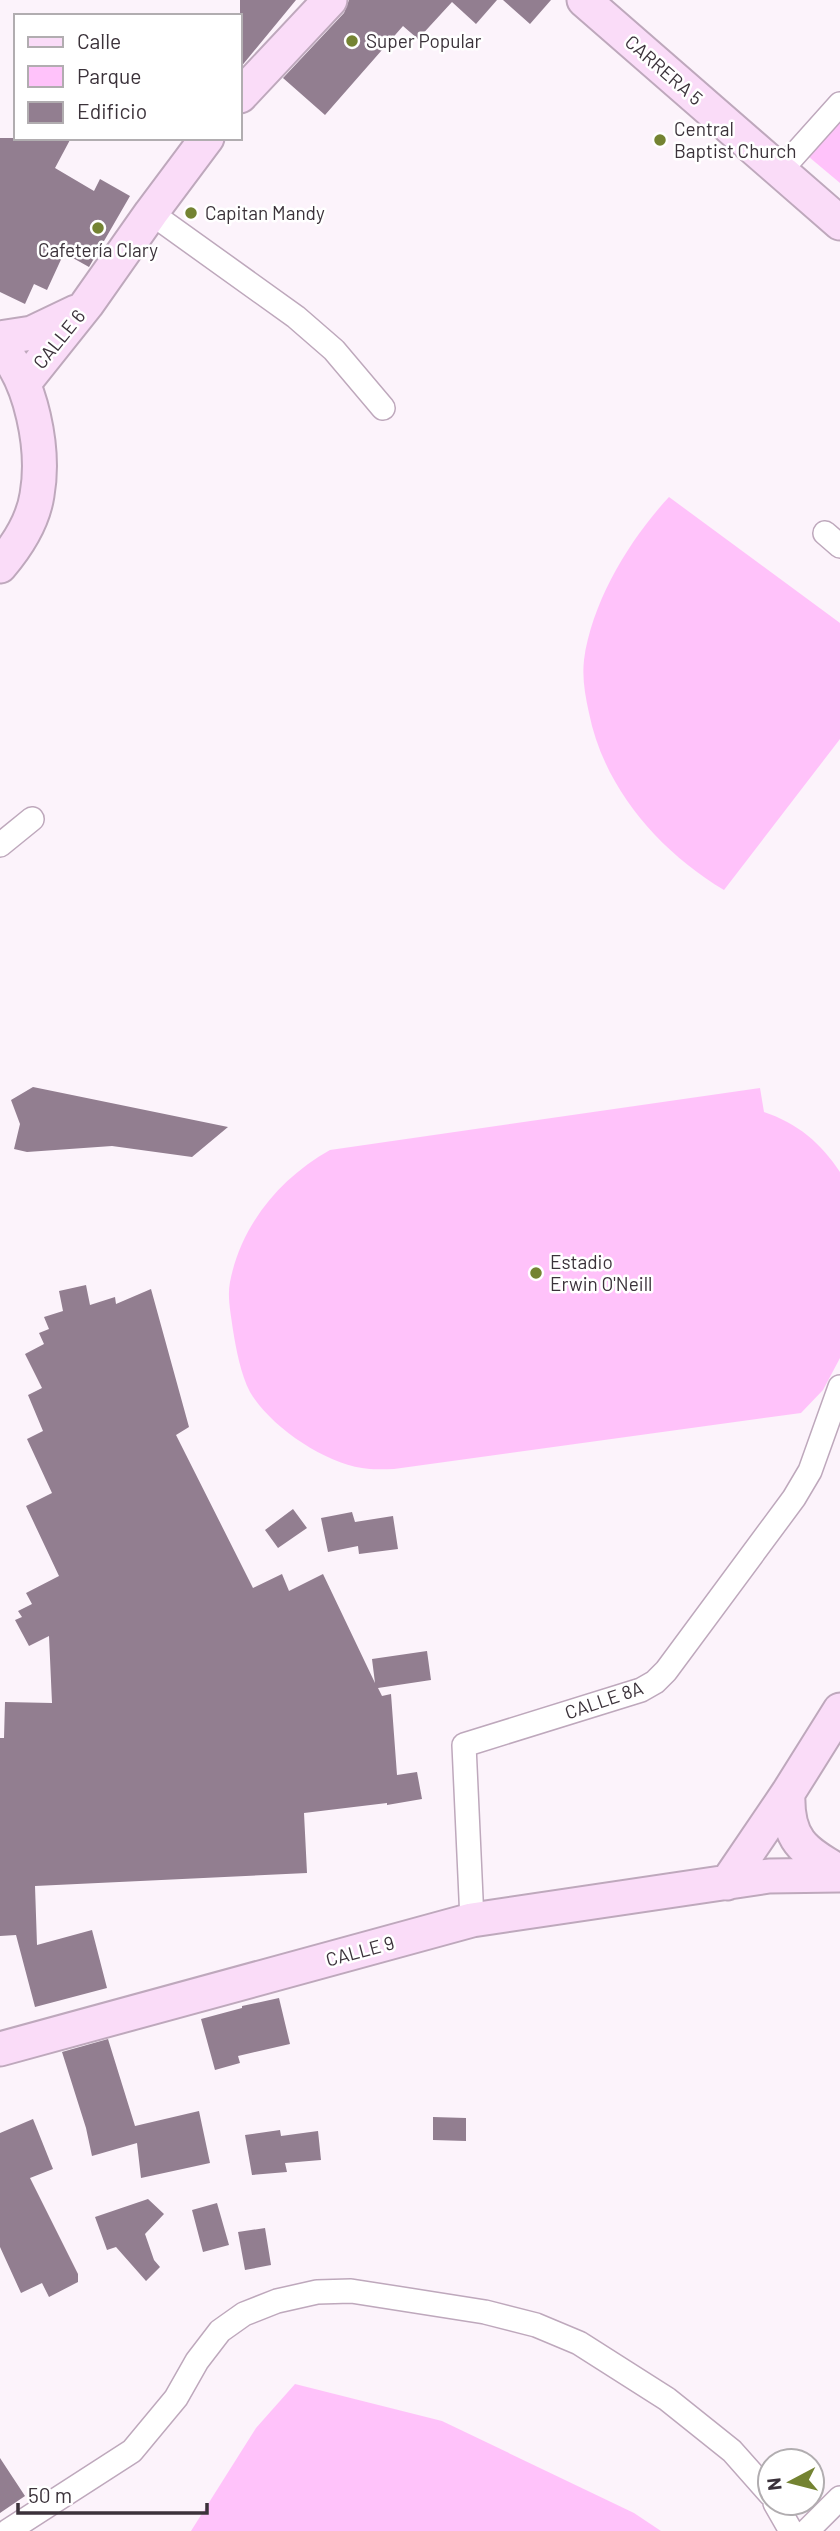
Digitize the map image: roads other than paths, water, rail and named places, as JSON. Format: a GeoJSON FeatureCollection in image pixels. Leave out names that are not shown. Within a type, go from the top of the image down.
{"type":"FeatureCollection","features":[{"type":"Feature","properties":{"kind":"street"},"geometry":{"type":"LineString","coordinates":[[242,94],[330,0]]}},
{"type":"Feature","properties":{"kind":"street","name":"CARRERA 5"},"geometry":{"type":"LineString","coordinates":[[584,0],[840,223]]}},
{"type":"Feature","properties":{"kind":"street"},"geometry":{"type":"LineString","coordinates":[[779,171],[840,104]]}},
{"type":"Feature","properties":{"kind":"street","name":"CALLE 6"},"geometry":{"type":"LineString","coordinates":[[0,565],[23,535],[37,495],[38,449],[33,412],[24,383],[87,304],[206,140]]}},
{"type":"Feature","properties":{"kind":"street"},"geometry":{"type":"LineString","coordinates":[[151,214],[296,317],[334,350],[383,408]]}},
{"type":"Feature","properties":{"kind":"street"},"geometry":{"type":"LineString","coordinates":[[0,338],[33,333],[52,326],[87,304]]}},
{"type":"Feature","properties":{"kind":"street"},"geometry":{"type":"LineString","coordinates":[[0,347],[12,361],[24,383]]}},
{"type":"Feature","properties":{"kind":"street"},"geometry":{"type":"LineString","coordinates":[[0,845],[32,819]]}},
{"type":"Feature","properties":{"kind":"street","name":"CALLE 8A"},"geometry":{"type":"LineString","coordinates":[[472,1920],[464,1745],[641,1690],[655,1682],[794,1498],[810,1471],[840,1387]]}},
{"type":"Feature","properties":{"kind":"street"},"geometry":{"type":"LineString","coordinates":[[727,1883],[840,1710]]}},
{"type":"Feature","properties":{"kind":"street"},"geometry":{"type":"LineString","coordinates":[[788,1793],[787,1815],[797,1839],[814,1857],[840,1874]]}},
{"type":"Feature","properties":{"kind":"street","name":"CALLE 9"},"geometry":{"type":"LineString","coordinates":[[0,2049],[472,1920],[769,1876],[840,1874]]}},
{"type":"Feature","properties":{"kind":"street"},"geometry":{"type":"LineString","coordinates":[[8,2531],[132,2451],[176,2398],[197,2361],[220,2331],[244,2314],[277,2301],[317,2292],[351,2291],[485,2312],[536,2325],[579,2343],[667,2399],[732,2451],[756,2478]]}},
{"type":"Feature","properties":{"kind":"street"},"geometry":{"type":"LineString","coordinates":[[807,2531],[840,2498]]}},
{"type":"Feature","properties":{"kind":"place","name":"Super Popular"},"geometry":{"type":"Point","coordinates":[352,41]}},
{"type":"Feature","properties":{"kind":"place","name":"Central Baptist Church"},"geometry":{"type":"Point","coordinates":[660,140]}},
{"type":"Feature","properties":{"kind":"place","name":"Capitan Mandy"},"geometry":{"type":"Point","coordinates":[191,213]}},
{"type":"Feature","properties":{"kind":"place","name":"Cafetería Clary"},"geometry":{"type":"Point","coordinates":[98,228]}},
{"type":"Feature","properties":{"kind":"place","name":"Estadio Erwin O'Neill"},"geometry":{"type":"Point","coordinates":[536,1273]}}]}
